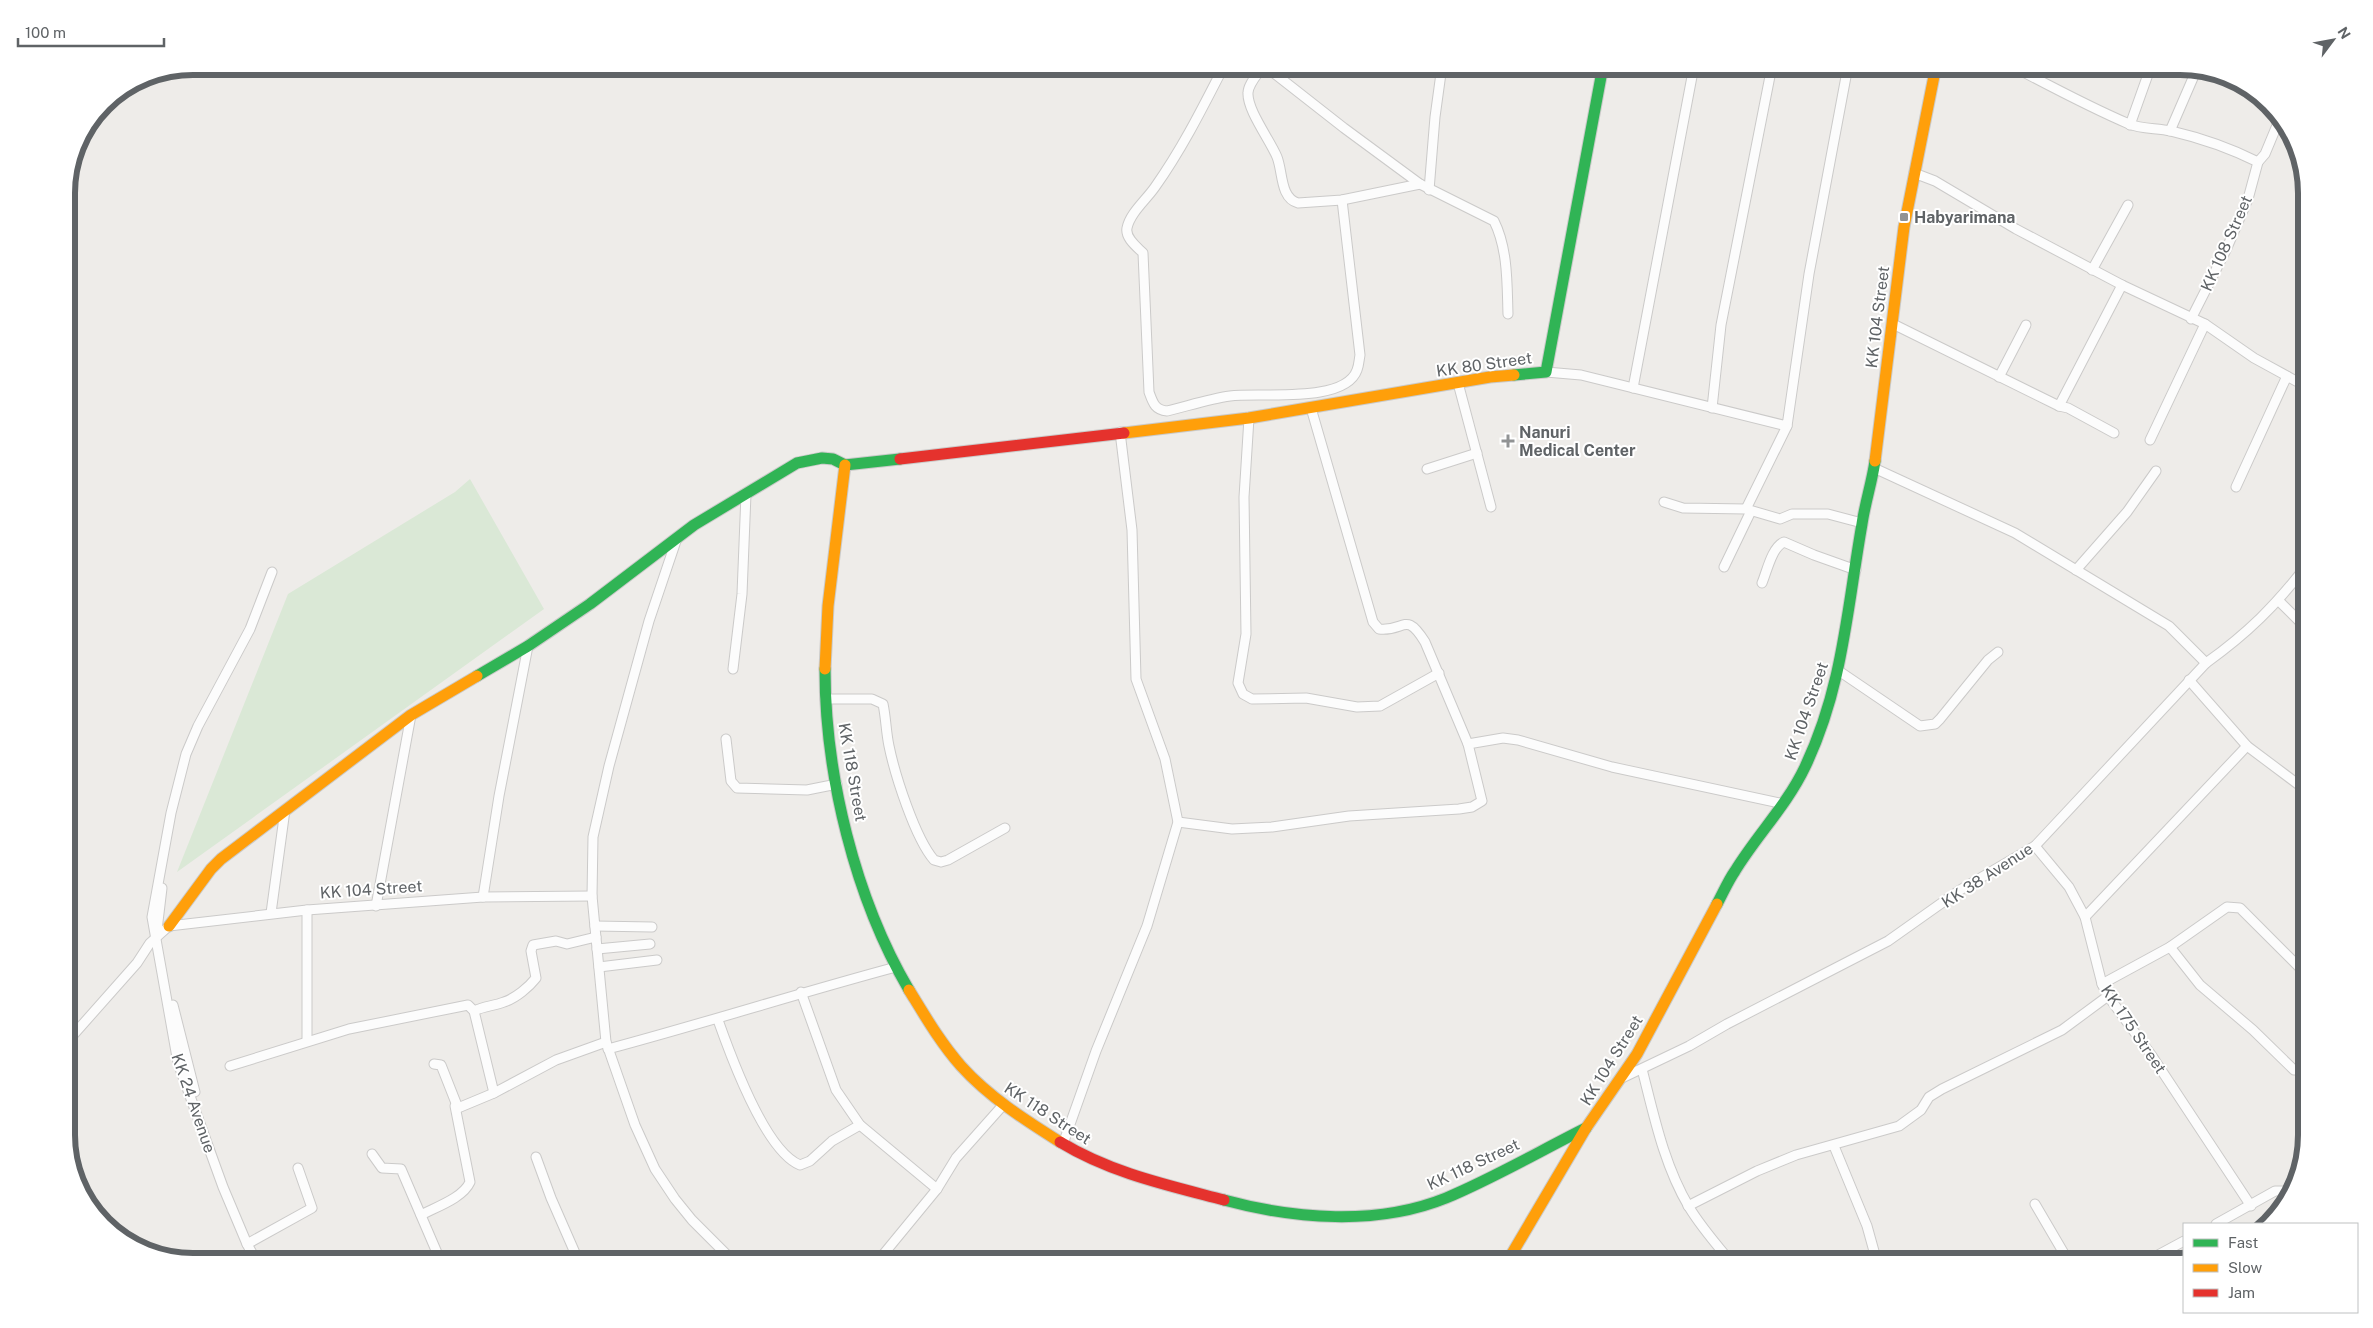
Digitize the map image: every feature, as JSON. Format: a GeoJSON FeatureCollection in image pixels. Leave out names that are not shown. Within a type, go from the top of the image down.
{"type":"FeatureCollection","features":[{"type":"Feature","properties":{"kind":"street"},"geometry":{"type":"LineString","coordinates":[[1219,75],[1197,119],[1155,187],[1134,213],[1127,227],[1127,233],[1143,253],[1149,392],[1153,404],[1160,410],[1174,409],[1230,396],[1301,395],[1332,389],[1351,379],[1357,371],[1360,355],[1342,200]]}},
{"type":"Feature","properties":{"kind":"street"},"geometry":{"type":"LineString","coordinates":[[1258,75],[1248,92],[1249,104],[1272,145],[1287,195],[1291,201],[1298,204],[1342,200],[1420,184]]}},
{"type":"Feature","properties":{"kind":"street"},"geometry":{"type":"LineString","coordinates":[[1276,75],[1420,184],[1494,222],[1499,231],[1507,276],[1508,314]]}},
{"type":"Feature","properties":{"kind":"street"},"geometry":{"type":"LineString","coordinates":[[1429,190],[1435,116],[1441,75]]}},
{"type":"Feature","properties":{"kind":"street","name":"KK 80 Street"},"geometry":{"type":"LineString","coordinates":[[845,465],[1249,418],[1458,383],[1546,372],[1601,75]]}},
{"type":"Feature","properties":{"kind":"street"},"geometry":{"type":"LineString","coordinates":[[1632,388],[1692,75]]}},
{"type":"Feature","properties":{"kind":"street"},"geometry":{"type":"LineString","coordinates":[[1712,408],[1721,325],[1770,75]]}},
{"type":"Feature","properties":{"kind":"street"},"geometry":{"type":"LineString","coordinates":[[1724,567],[1787,426],[1809,274],[1846,75]]}},
{"type":"Feature","properties":{"kind":"street","name":"KK 104 Street"},"geometry":{"type":"LineString","coordinates":[[1512,1253],[1586,1128],[1622,1078],[1735,870],[1784,804],[1805,767],[1821,726],[1839,671],[1862,523],[1874,468],[1904,227],[1935,75]]}},
{"type":"Feature","properties":{"kind":"street"},"geometry":{"type":"LineString","coordinates":[[2029,75],[2092,108],[2130,125],[2170,131],[2234,150],[2258,162]]}},
{"type":"Feature","properties":{"kind":"street"},"geometry":{"type":"LineString","coordinates":[[2130,125],[2147,75]]}},
{"type":"Feature","properties":{"kind":"street"},"geometry":{"type":"LineString","coordinates":[[2170,131],[2194,76]]}},
{"type":"Feature","properties":{"kind":"street","name":"KK 108 Street"},"geometry":{"type":"LineString","coordinates":[[2191,318],[2226,250],[2248,199],[2258,162],[2265,154],[2277,126]]}},
{"type":"Feature","properties":{"kind":"street"},"geometry":{"type":"LineString","coordinates":[[1914,173],[1935,181],[2122,286],[2205,324],[2254,358],[2298,382]]}},
{"type":"Feature","properties":{"kind":"street"},"geometry":{"type":"LineString","coordinates":[[2092,270],[2128,205]]}},
{"type":"Feature","properties":{"kind":"street"},"geometry":{"type":"LineString","coordinates":[[2060,406],[2122,286]]}},
{"type":"Feature","properties":{"kind":"street"},"geometry":{"type":"LineString","coordinates":[[1893,324],[1999,377],[2068,408],[2114,433]]}},
{"type":"Feature","properties":{"kind":"street"},"geometry":{"type":"LineString","coordinates":[[2150,440],[2205,324]]}},
{"type":"Feature","properties":{"kind":"street"},"geometry":{"type":"LineString","coordinates":[[1999,377],[2026,325]]}},
{"type":"Feature","properties":{"kind":"street"},"geometry":{"type":"LineString","coordinates":[[1546,372],[1581,375],[1787,426]]}},
{"type":"Feature","properties":{"kind":"street"},"geometry":{"type":"LineString","coordinates":[[2236,488],[2287,376]]}},
{"type":"Feature","properties":{"kind":"street"},"geometry":{"type":"LineString","coordinates":[[1458,383],[1491,508]]}},
{"type":"Feature","properties":{"kind":"street"},"geometry":{"type":"LineString","coordinates":[[1178,822],[1242,829],[1272,827],[1349,816],[1472,807],[1482,801],[1482,794],[1468,744],[1439,673],[1416,627],[1409,624],[1384,630],[1379,629],[1373,622],[1312,408]]}},
{"type":"Feature","properties":{"kind":"street"},"geometry":{"type":"LineString","coordinates":[[1249,418],[1244,497],[1246,634],[1238,683],[1243,694],[1252,699],[1306,698],[1369,708],[1380,706],[1439,673]]}},
{"type":"Feature","properties":{"kind":"street"},"geometry":{"type":"LineString","coordinates":[[1063,1144],[1096,1051],[1148,926],[1178,822],[1165,759],[1136,679],[1132,530],[1120,432]]}},
{"type":"Feature","properties":{"kind":"street"},"geometry":{"type":"LineString","coordinates":[[1427,469],[1477,453]]}},
{"type":"Feature","properties":{"kind":"street"},"geometry":{"type":"LineString","coordinates":[[75,1031],[137,963],[153,940],[168,926],[210,869],[411,715],[528,646],[590,604],[694,525],[797,463],[812,458],[834,457],[845,465]]}},
{"type":"Feature","properties":{"kind":"street","name":"KK 118 Street"},"geometry":{"type":"LineString","coordinates":[[845,465],[824,653],[825,699],[837,784],[853,860],[868,902],[896,967],[936,1034],[961,1066],[1004,1104],[1063,1144],[1098,1163],[1131,1175],[1242,1205],[1280,1212],[1335,1216],[1374,1215],[1404,1210],[1445,1198],[1586,1128]]}},
{"type":"Feature","properties":{"kind":"street"},"geometry":{"type":"LineString","coordinates":[[1874,468],[2015,532],[2169,626],[2206,663]]}},
{"type":"Feature","properties":{"kind":"street"},"geometry":{"type":"LineString","coordinates":[[2076,570],[2127,512],[2156,471]]}},
{"type":"Feature","properties":{"kind":"street"},"geometry":{"type":"LineString","coordinates":[[733,669],[742,594],[746,494]]}},
{"type":"Feature","properties":{"kind":"street"},"geometry":{"type":"LineString","coordinates":[[1664,502],[1683,508],[1748,510],[1780,519],[1792,514],[1810,512],[1828,514],[1862,523]]}},
{"type":"Feature","properties":{"kind":"street"},"geometry":{"type":"LineString","coordinates":[[677,538],[648,621],[609,766],[593,837],[592,896],[607,1046],[635,1125],[655,1169],[692,1220],[723,1252]]}},
{"type":"Feature","properties":{"kind":"street"},"geometry":{"type":"LineString","coordinates":[[1762,583],[1771,559],[1780,544],[1784,542],[1856,570]]}},
{"type":"Feature","properties":{"kind":"street","name":"KK 24 Avenue"},"geometry":{"type":"LineString","coordinates":[[252,1253],[178,1063],[153,940],[152,917],[171,813],[186,754],[198,726],[250,629],[272,572]]}},
{"type":"Feature","properties":{"kind":"street","name":"KK 38 Avenue"},"geometry":{"type":"LineString","coordinates":[[1622,1078],[1888,941],[1960,890],[2035,846],[2189,680],[2206,663],[2240,639],[2279,601],[2298,577]]}},
{"type":"Feature","properties":{"kind":"street"},"geometry":{"type":"LineString","coordinates":[[2279,601],[2298,620]]}},
{"type":"Feature","properties":{"kind":"street"},"geometry":{"type":"LineString","coordinates":[[483,898],[528,646]]}},
{"type":"Feature","properties":{"kind":"street"},"geometry":{"type":"LineString","coordinates":[[1839,671],[1920,726],[1927,726],[1940,719],[1988,660],[1998,652]]}},
{"type":"Feature","properties":{"kind":"street"},"geometry":{"type":"LineString","coordinates":[[2189,680],[2247,746],[2298,784]]}},
{"type":"Feature","properties":{"kind":"street"},"geometry":{"type":"LineString","coordinates":[[825,699],[872,699],[882,704],[889,747],[899,779],[917,828],[934,860],[940,862],[948,860],[1005,828]]}},
{"type":"Feature","properties":{"kind":"street"},"geometry":{"type":"LineString","coordinates":[[376,906],[411,715]]}},
{"type":"Feature","properties":{"kind":"street"},"geometry":{"type":"LineString","coordinates":[[1468,744],[1503,738],[1518,740],[1612,767],[1784,804]]}},
{"type":"Feature","properties":{"kind":"street"},"geometry":{"type":"LineString","coordinates":[[726,739],[732,781],[736,788],[807,790],[837,784]]}},
{"type":"Feature","properties":{"kind":"street"},"geometry":{"type":"LineString","coordinates":[[2085,918],[2247,746]]}},
{"type":"Feature","properties":{"kind":"street"},"geometry":{"type":"LineString","coordinates":[[271,913],[285,810]]}},
{"type":"Feature","properties":{"kind":"street","name":"KK 175 Street"},"geometry":{"type":"LineString","coordinates":[[2035,846],[2069,887],[2085,918],[2102,984],[2108,996],[2152,1056],[2251,1206]]}},
{"type":"Feature","properties":{"kind":"street","name":"KK 104 Street"},"geometry":{"type":"LineString","coordinates":[[168,926],[308,910],[483,898],[592,896]]}},
{"type":"Feature","properties":{"kind":"street"},"geometry":{"type":"LineString","coordinates":[[2102,984],[2170,946],[2227,906],[2240,908],[2298,966]]}},
{"type":"Feature","properties":{"kind":"street"},"geometry":{"type":"LineString","coordinates":[[307,1042],[308,910]]}},
{"type":"Feature","properties":{"kind":"street"},"geometry":{"type":"LineString","coordinates":[[595,926],[652,927]]}},
{"type":"Feature","properties":{"kind":"street"},"geometry":{"type":"LineString","coordinates":[[474,1012],[483,1006],[506,1002],[531,985],[536,978],[531,951],[533,945],[556,941],[567,944],[596,937]]}},
{"type":"Feature","properties":{"kind":"street"},"geometry":{"type":"LineString","coordinates":[[597,949],[650,944]]}},
{"type":"Feature","properties":{"kind":"street"},"geometry":{"type":"LineString","coordinates":[[2170,946],[2200,985],[2294,1070],[2298,1069]]}},
{"type":"Feature","properties":{"kind":"street"},"geometry":{"type":"LineString","coordinates":[[599,967],[657,960]]}},
{"type":"Feature","properties":{"kind":"street"},"geometry":{"type":"LineString","coordinates":[[455,1106],[458,1108],[494,1093],[542,1066],[573,1052],[718,1020],[802,992],[896,967]]}},
{"type":"Feature","properties":{"kind":"street"},"geometry":{"type":"LineString","coordinates":[[802,992],[836,1090],[860,1124],[937,1189]]}},
{"type":"Feature","properties":{"kind":"street"},"geometry":{"type":"LineString","coordinates":[[1688,1206],[1757,1171],[1796,1155],[1834,1146],[1899,1126],[1921,1110],[1929,1097],[2062,1030],[2108,996]]}},
{"type":"Feature","properties":{"kind":"street"},"geometry":{"type":"LineString","coordinates":[[230,1066],[356,1027],[468,1005],[474,1012],[494,1093]]}},
{"type":"Feature","properties":{"kind":"street"},"geometry":{"type":"LineString","coordinates":[[718,1020],[732,1063],[749,1100],[788,1158],[800,1164],[810,1161],[832,1141],[860,1124]]}},
{"type":"Feature","properties":{"kind":"street"},"geometry":{"type":"LineString","coordinates":[[421,1215],[452,1199],[468,1188],[470,1182],[455,1106],[441,1065],[434,1064]]}},
{"type":"Feature","properties":{"kind":"street"},"geometry":{"type":"LineString","coordinates":[[1642,1069],[1661,1143],[1688,1206],[1703,1229],[1724,1253]]}},
{"type":"Feature","properties":{"kind":"street"},"geometry":{"type":"LineString","coordinates":[[884,1253],[937,1189],[956,1158],[1004,1104]]}},
{"type":"Feature","properties":{"kind":"street"},"geometry":{"type":"LineString","coordinates":[[1834,1146],[1867,1226],[1874,1253]]}},
{"type":"Feature","properties":{"kind":"street"},"geometry":{"type":"LineString","coordinates":[[372,1154],[382,1168],[401,1169],[437,1253]]}},
{"type":"Feature","properties":{"kind":"street"},"geometry":{"type":"LineString","coordinates":[[536,1157],[551,1198],[575,1253]]}},
{"type":"Feature","properties":{"kind":"street"},"geometry":{"type":"LineString","coordinates":[[247,1244],[312,1208],[298,1168]]}},
{"type":"Feature","properties":{"kind":"street"},"geometry":{"type":"LineString","coordinates":[[2218,1223],[2275,1191],[2284,1191]]}},
{"type":"Feature","properties":{"kind":"street"},"geometry":{"type":"LineString","coordinates":[[2035,1204],[2064,1253]]}},
{"type":"Feature","properties":{"kind":"street"},"geometry":{"type":"LineString","coordinates":[[2162,1253],[2183,1242]]}},
{"type":"Feature","properties":{"kind":"green space"},"geometry":{"type":"Polygon","coordinates":[[[470,479],[544,609],[177,872],[288,594],[455,492],[470,479]]]}},
{"type":"Feature","properties":{"kind":"traffic: fast"},"geometry":{"type":"LineString","coordinates":[[1514,375],[1546,372],[1601,75]]}},
{"type":"Feature","properties":{"kind":"traffic: fast"},"geometry":{"type":"LineString","coordinates":[[477,676],[528,646],[590,604],[694,525],[797,463],[822,458],[833,459],[845,465],[900,459]]}},
{"type":"Feature","properties":{"kind":"traffic: fast"},"geometry":{"type":"LineString","coordinates":[[1717,904],[1730,879],[1798,781],[1818,737],[1836,677],[1863,516],[1875,461]]}},
{"type":"Feature","properties":{"kind":"traffic: fast"},"geometry":{"type":"LineString","coordinates":[[825,669],[826,709],[831,751],[837,793],[847,835],[873,916],[909,990]]}},
{"type":"Feature","properties":{"kind":"traffic: fast"},"geometry":{"type":"LineString","coordinates":[[1224,1200],[1251,1207],[1307,1215],[1335,1217],[1392,1213],[1420,1207],[1446,1198],[1586,1128]]}},
{"type":"Feature","properties":{"kind":"traffic: slow"},"geometry":{"type":"LineString","coordinates":[[1875,461],[1904,227],[1934,75]]}},
{"type":"Feature","properties":{"kind":"traffic: slow"},"geometry":{"type":"LineString","coordinates":[[1124,433],[1249,418],[1490,377],[1514,375]]}},
{"type":"Feature","properties":{"kind":"traffic: slow"},"geometry":{"type":"LineString","coordinates":[[825,669],[828,606],[845,465]]}},
{"type":"Feature","properties":{"kind":"traffic: slow"},"geometry":{"type":"LineString","coordinates":[[169,926],[211,869],[221,859],[411,715],[477,676]]}},
{"type":"Feature","properties":{"kind":"traffic: slow"},"geometry":{"type":"LineString","coordinates":[[1512,1253],[1586,1128],[1637,1054],[1717,904]]}},
{"type":"Feature","properties":{"kind":"traffic: slow"},"geometry":{"type":"LineString","coordinates":[[909,990],[933,1029],[961,1066],[983,1088],[1060,1142]]}},
{"type":"Feature","properties":{"kind":"traffic: jam"},"geometry":{"type":"LineString","coordinates":[[900,459],[1124,433]]}},
{"type":"Feature","properties":{"kind":"traffic: jam"},"geometry":{"type":"LineString","coordinates":[[1060,1142],[1079,1153],[1119,1170],[1224,1200]]}},
{"type":"Feature","properties":{"kind":"place","name":"Habyarimana"},"geometry":{"type":"Point","coordinates":[1904,217]}},
{"type":"Feature","properties":{"kind":"place","name":"Nanuri Medical Center"},"geometry":{"type":"Point","coordinates":[1508,441]}}]}
